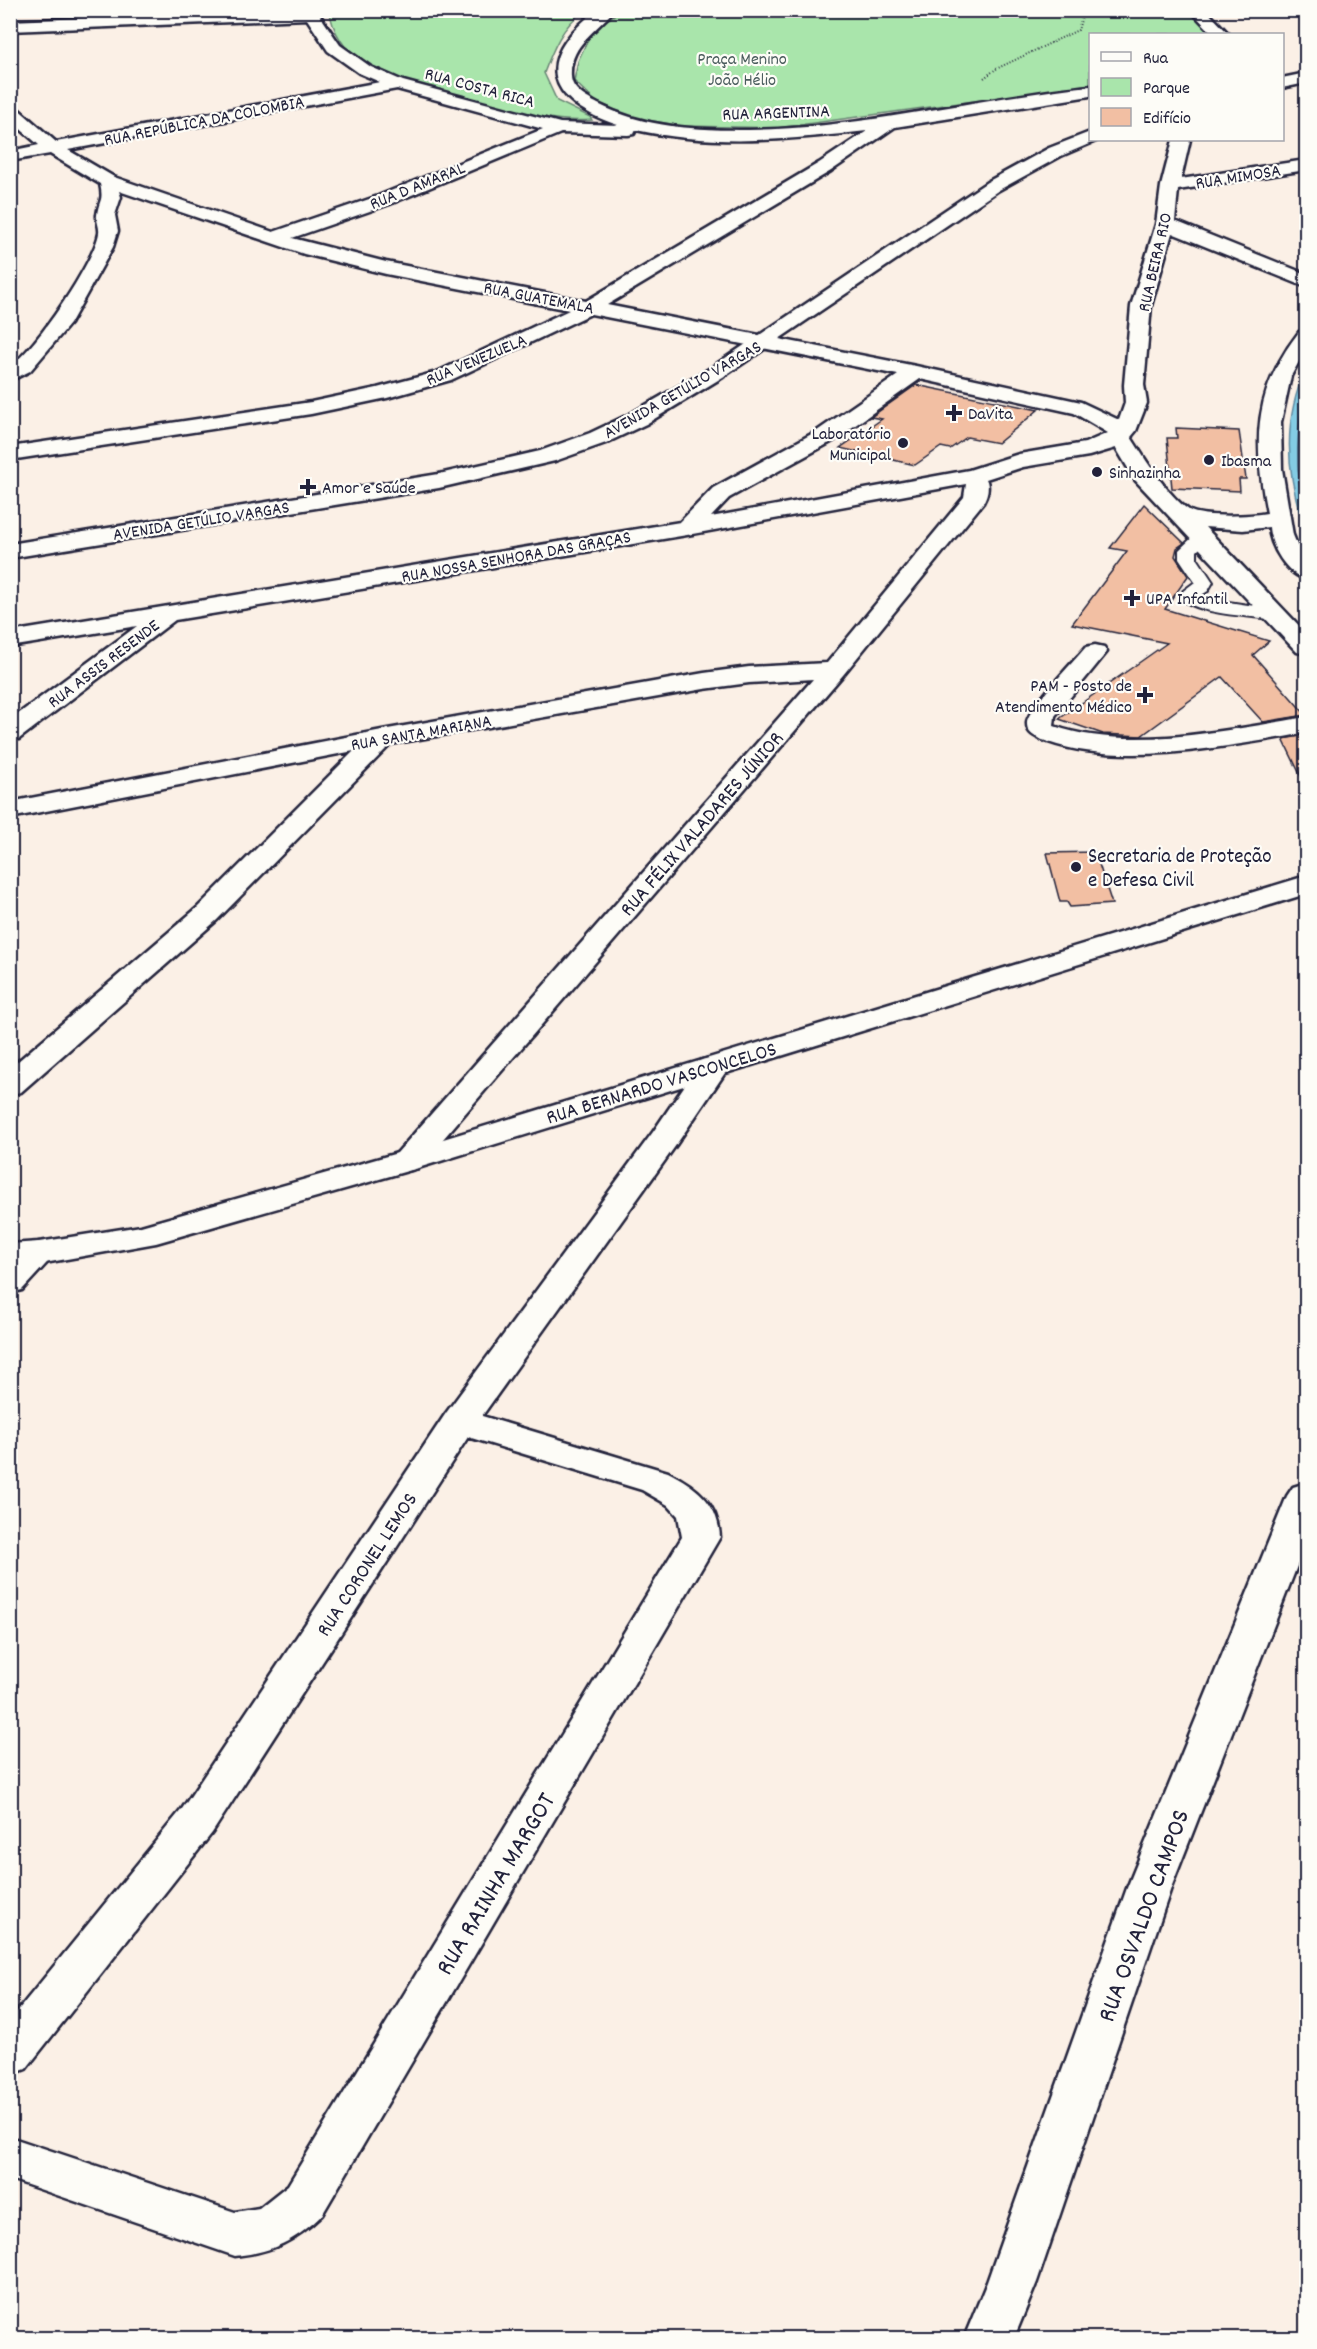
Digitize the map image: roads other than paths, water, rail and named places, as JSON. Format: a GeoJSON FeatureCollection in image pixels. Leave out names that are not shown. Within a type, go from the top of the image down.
{"type":"FeatureCollection","features":[{"type":"Feature","properties":{"kind":"street","name":"RUA ARGENTINA"},"geometry":{"type":"LineString","coordinates":[[607,10],[579,32],[563,69],[562,79],[573,94],[598,111],[635,124],[671,131],[767,135],[889,124],[1089,91]]}},
{"type":"Feature","properties":{"kind":"street"},"geometry":{"type":"LineString","coordinates":[[1197,10],[1220,33]]}},
{"type":"Feature","properties":{"kind":"street","name":"RUA COSTA RICA"},"geometry":{"type":"LineString","coordinates":[[312,12],[334,48],[365,70],[397,84],[559,128],[671,131]]}},
{"type":"Feature","properties":{"kind":"street"},"geometry":{"type":"LineString","coordinates":[[10,26],[312,12]]}},
{"type":"Feature","properties":{"kind":"street"},"geometry":{"type":"LineString","coordinates":[[1284,83],[1306,78]]}},
{"type":"Feature","properties":{"kind":"street","name":"RUA REPÚBLICA DA COLOMBIA"},"geometry":{"type":"LineString","coordinates":[[10,156],[397,84]]}},
{"type":"Feature","properties":{"kind":"street","name":"RUA GUATEMALA"},"geometry":{"type":"LineString","coordinates":[[10,111],[52,148],[108,181],[311,250],[386,268],[1070,404],[1114,400]]}},
{"type":"Feature","properties":{"kind":"street","name":"RUA VENEZUELA"},"geometry":{"type":"LineString","coordinates":[[10,454],[311,408],[390,391],[444,376],[590,307],[809,177],[889,124]]}},
{"type":"Feature","properties":{"kind":"street","name":"RUA D AMARAL"},"geometry":{"type":"LineString","coordinates":[[274,238],[384,200],[559,128]]}},
{"type":"Feature","properties":{"kind":"street","name":"AVENIDA GETÚLIO VARGAS"},"geometry":{"type":"LineString","coordinates":[[10,551],[419,485],[547,456],[598,438],[638,419],[764,342],[993,186],[1055,152],[1089,137]]}},
{"type":"Feature","properties":{"kind":"street","name":"RUA BEIRA RIO"},"geometry":{"type":"LineString","coordinates":[[1114,400],[1165,224],[1170,186],[1181,141]]}},
{"type":"Feature","properties":{"kind":"street","name":"RUA MIMOSA"},"geometry":{"type":"LineString","coordinates":[[1170,186],[1306,165]]}},
{"type":"Feature","properties":{"kind":"street"},"geometry":{"type":"LineString","coordinates":[[10,375],[23,367],[60,324],[104,247],[109,231],[106,215],[112,197],[108,181]]}},
{"type":"Feature","properties":{"kind":"street"},"geometry":{"type":"LineString","coordinates":[[1165,224],[1306,281]]}},
{"type":"Feature","properties":{"kind":"street"},"geometry":{"type":"LineString","coordinates":[[1306,336],[1287,363],[1276,388],[1270,423],[1269,452],[1272,492],[1281,529],[1306,572]]}},
{"type":"Feature","properties":{"kind":"street"},"geometry":{"type":"LineString","coordinates":[[687,528],[722,493],[825,436],[916,372]]}},
{"type":"Feature","properties":{"kind":"street","name":"RUA BEIRA RIO"},"geometry":{"type":"LineString","coordinates":[[1114,400],[1136,394],[1133,413],[1120,437]]}},
{"type":"Feature","properties":{"kind":"street"},"geometry":{"type":"LineString","coordinates":[[1066,430],[1114,400]]}},
{"type":"Feature","properties":{"kind":"street"},"geometry":{"type":"LineString","coordinates":[[1114,400],[1114,426],[1143,476],[1306,646]]}},
{"type":"Feature","properties":{"kind":"street"},"geometry":{"type":"LineString","coordinates":[[1066,430],[1120,437]]}},
{"type":"Feature","properties":{"kind":"street"},"geometry":{"type":"LineString","coordinates":[[1066,430],[1069,442],[1089,449],[1143,476]]}},
{"type":"Feature","properties":{"kind":"street","name":"RUA NOSSA SENHORA DAS GRAÇAS"},"geometry":{"type":"LineString","coordinates":[[1019,461],[1066,430]]}},
{"type":"Feature","properties":{"kind":"street"},"geometry":{"type":"LineString","coordinates":[[1089,449],[1120,437]]}},
{"type":"Feature","properties":{"kind":"street","name":"RUA NOSSA SENHORA DAS GRAÇAS"},"geometry":{"type":"LineString","coordinates":[[10,640],[687,528],[973,476],[1019,461],[1089,449]]}},
{"type":"Feature","properties":{"kind":"street","name":"RUA FÉLIX VALADARES JÚNIOR"},"geometry":{"type":"LineString","coordinates":[[406,1161],[834,670],[975,498],[977,483],[973,476]]}},
{"type":"Feature","properties":{"kind":"street"},"geometry":{"type":"LineString","coordinates":[[1180,516],[1240,524],[1265,522],[1281,529]]}},
{"type":"Feature","properties":{"kind":"street"},"geometry":{"type":"LineString","coordinates":[[1203,537],[1215,527],[1281,529]]}},
{"type":"Feature","properties":{"kind":"street","name":"RUA ASSIS RESENDE"},"geometry":{"type":"LineString","coordinates":[[10,733],[167,615]]}},
{"type":"Feature","properties":{"kind":"street"},"geometry":{"type":"LineString","coordinates":[[1095,652],[1043,714],[1040,721],[1041,730],[1053,736],[1074,741],[1114,746],[1226,737],[1306,725]]}},
{"type":"Feature","properties":{"kind":"street","name":"RUA SANTA MARIANA"},"geometry":{"type":"LineString","coordinates":[[10,810],[382,738],[704,681],[749,675],[834,670]]}},
{"type":"Feature","properties":{"kind":"street"},"geometry":{"type":"LineString","coordinates":[[10,1085],[207,914],[382,738]]}},
{"type":"Feature","properties":{"kind":"street","name":"RUA BERNARDO VASCONCELOS"},"geometry":{"type":"LineString","coordinates":[[25,1254],[144,1236],[406,1161],[1306,885]]}},
{"type":"Feature","properties":{"kind":"street","name":"RUA CORONEL LEMOS"},"geometry":{"type":"LineString","coordinates":[[10,2055],[197,1821],[459,1422],[665,1138],[713,1067]]}},
{"type":"Feature","properties":{"kind":"street"},"geometry":{"type":"LineString","coordinates":[[10,1282],[25,1254]]}},
{"type":"Feature","properties":{"kind":"street","name":"RUA RAINHA MARGOT"},"geometry":{"type":"LineString","coordinates":[[10,2158],[235,2234],[263,2231],[282,2222],[305,2200],[701,1537],[702,1520],[695,1509],[680,1494],[655,1481],[459,1422]]}},
{"type":"Feature","properties":{"kind":"street","name":"RUA OSVALDO CAMPOS"},"geometry":{"type":"LineString","coordinates":[[989,2338],[1012,2282],[1149,1888],[1306,1496]]}},
{"type":"Feature","properties":{"kind":"lane"},"geometry":{"type":"LineString","coordinates":[[1203,537],[1188,550],[1188,558],[1204,582],[1202,587],[1192,591],[1191,598],[1205,604],[1275,614],[1282,621]]}},
{"type":"Feature","properties":{"kind":"water"},"geometry":{"type":"Polygon","coordinates":[[[1306,369],[1306,532],[1294,492],[1290,430],[1298,389],[1306,369]]]}},
{"type":"Feature","properties":{"kind":"place","name":"DaVita"},"geometry":{"type":"Point","coordinates":[954,413]}},
{"type":"Feature","properties":{"kind":"place","name":"Laboratório Municipal"},"geometry":{"type":"Point","coordinates":[903,443]}},
{"type":"Feature","properties":{"kind":"place","name":"Ibasma"},"geometry":{"type":"Point","coordinates":[1209,460]}},
{"type":"Feature","properties":{"kind":"place","name":"Sinhazinha"},"geometry":{"type":"Point","coordinates":[1097,472]}},
{"type":"Feature","properties":{"kind":"place","name":"Amor e Saúde"},"geometry":{"type":"Point","coordinates":[308,487]}},
{"type":"Feature","properties":{"kind":"place","name":"UPA Infantil"},"geometry":{"type":"Point","coordinates":[1132,598]}},
{"type":"Feature","properties":{"kind":"place","name":"PAM - Posto de Atendimento Médico"},"geometry":{"type":"Point","coordinates":[1145,695]}},
{"type":"Feature","properties":{"kind":"place","name":"Secretaria de Proteção e Defesa Civil"},"geometry":{"type":"Point","coordinates":[1076,867]}},
{"type":"Feature","properties":{"kind":"park label","name":"Praça Menino João Hélio"},"geometry":{"type":"Point","coordinates":[742,68]}}]}
